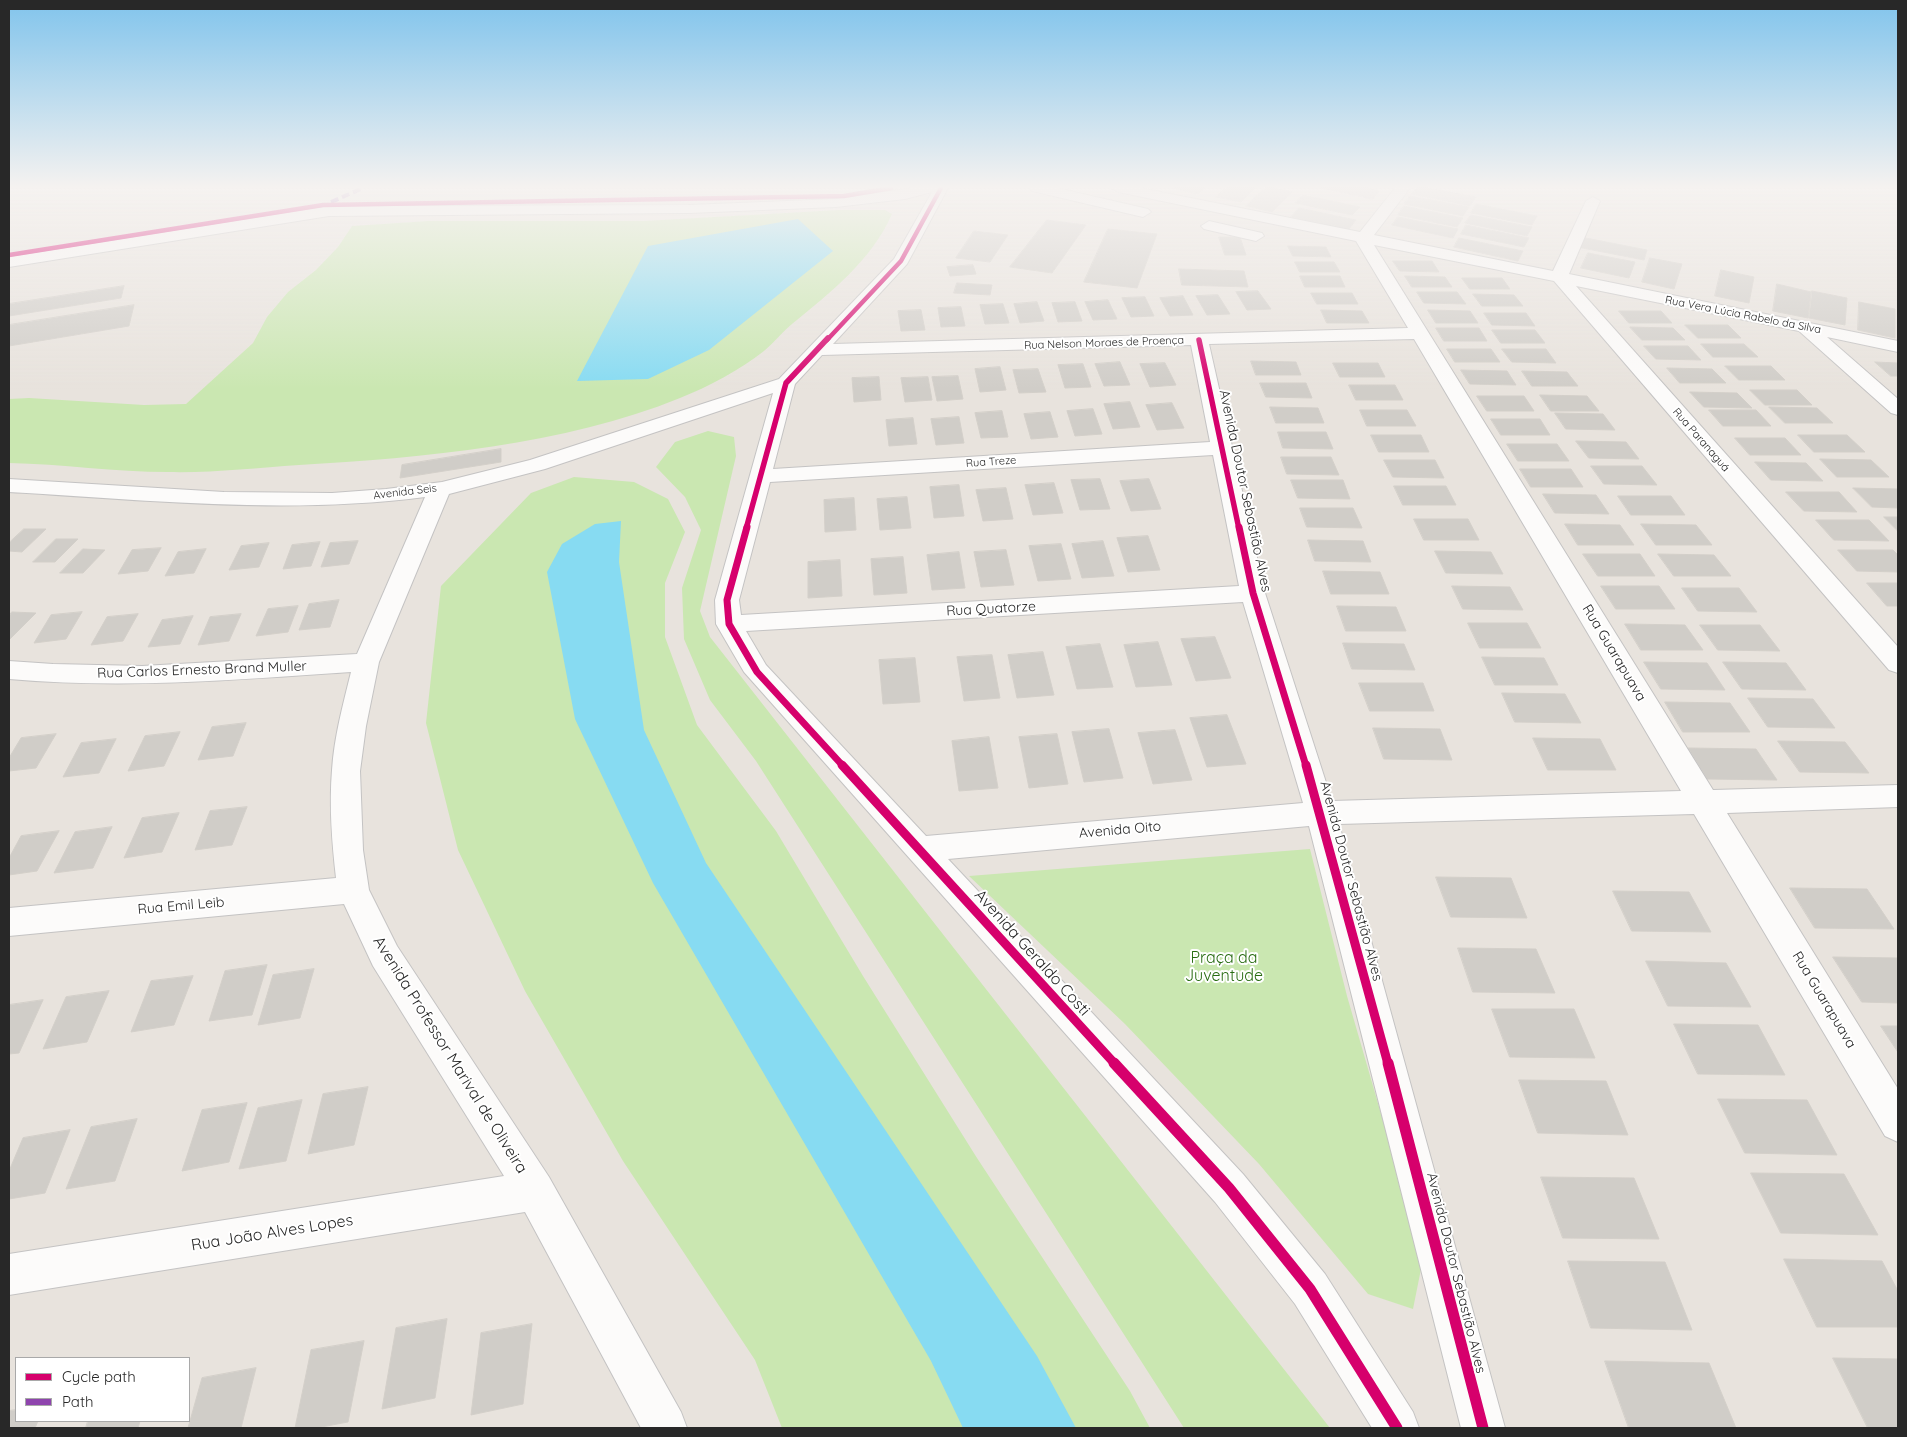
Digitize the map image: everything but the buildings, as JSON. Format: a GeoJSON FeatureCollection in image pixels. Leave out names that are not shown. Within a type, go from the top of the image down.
{"type":"FeatureCollection","features":[{"type":"Feature","properties":{"kind":"street"},"geometry":{"type":"LineString","coordinates":[[9,262],[53,255]]}},
{"type":"Feature","properties":{"kind":"street"},"geometry":{"type":"LineString","coordinates":[[786,384],[901,261],[904,255]]}},
{"type":"Feature","properties":{"kind":"street","name":"Rua Guarapuava"},"geometry":{"type":"LineString","coordinates":[[1373,255],[1898,1122]]}},
{"type":"Feature","properties":{"kind":"street","name":"Rua Vera Lúcia Rabelo da Silva"},"geometry":{"type":"LineString","coordinates":[[1446,255],[1898,346]]}},
{"type":"Feature","properties":{"kind":"street"},"geometry":{"type":"LineString","coordinates":[[1559,277],[1569,255]]}},
{"type":"Feature","properties":{"kind":"street","name":"Rua Paranaguá"},"geometry":{"type":"LineString","coordinates":[[1559,277],[1898,664]]}},
{"type":"Feature","properties":{"kind":"street"},"geometry":{"type":"LineString","coordinates":[[1805,327],[1898,409]]}},
{"type":"Feature","properties":{"kind":"street","name":"Rua Nelson Moraes de Proença"},"geometry":{"type":"LineString","coordinates":[[819,350],[1420,332]]}},
{"type":"Feature","properties":{"kind":"street","name":"Avenida Doutor Sebastião Alves"},"geometry":{"type":"LineString","coordinates":[[1199,340],[1253,594],[1321,813],[1403,1118],[1483,1428]]}},
{"type":"Feature","properties":{"kind":"street","name":"Avenida Geraldo Costi"},"geometry":{"type":"LineString","coordinates":[[786,384],[759,476],[727,600],[729,624],[757,672],[1229,1188],[1310,1289],[1397,1428]]}},
{"type":"Feature","properties":{"kind":"street","name":"Avenida Seis"},"geometry":{"type":"LineString","coordinates":[[9,485],[225,498],[317,499],[386,496],[440,488],[527,467],[786,384]]}},
{"type":"Feature","properties":{"kind":"street","name":"Rua Treze"},"geometry":{"type":"LineString","coordinates":[[759,476],[1222,448]]}},
{"type":"Feature","properties":{"kind":"street","name":"Avenida Professor Marival de Oliveira"},"geometry":{"type":"LineString","coordinates":[[440,488],[366,662],[352,726],[346,771],[348,850],[353,890],[386,956],[535,1191],[665,1428]]}},
{"type":"Feature","properties":{"kind":"street","name":"Rua Quatorze"},"geometry":{"type":"LineString","coordinates":[[729,624],[1253,594]]}},
{"type":"Feature","properties":{"kind":"street","name":"Rua Carlos Ernesto Brand Muller"},"geometry":{"type":"LineString","coordinates":[[9,670],[86,675],[179,674],[366,662]]}},
{"type":"Feature","properties":{"kind":"street","name":"Avenida Oito"},"geometry":{"type":"LineString","coordinates":[[920,849],[1321,813],[1898,796]]}},
{"type":"Feature","properties":{"kind":"street","name":"Rua Emil Leib"},"geometry":{"type":"LineString","coordinates":[[9,922],[353,890]]}},
{"type":"Feature","properties":{"kind":"street","name":"Rua João Alves Lopes"},"geometry":{"type":"LineString","coordinates":[[9,1275],[535,1191]]}},
{"type":"Feature","properties":{"kind":"green space"},"geometry":{"type":"Polygon","coordinates":[[[330,255],[866,255],[835,288],[788,327],[764,351],[745,365],[702,389],[680,398],[636,414],[589,427],[541,438],[443,453],[234,470],[148,472],[9,463],[9,399],[29,398],[144,405],[186,404],[253,343],[267,317],[288,292],[316,270],[330,255]]]}},
{"type":"Feature","properties":{"kind":"green space"},"geometry":{"type":"Polygon","coordinates":[[[708,431],[734,437],[736,456],[700,611],[710,637],[1330,1428],[1184,1428],[756,761],[710,700],[684,639],[682,588],[701,530],[685,497],[656,467],[675,442],[708,431]]]}},
{"type":"Feature","properties":{"kind":"green space"},"geometry":{"type":"Polygon","coordinates":[[[574,477],[634,482],[668,499],[685,532],[665,583],[665,637],[697,725],[776,831],[863,976],[977,1158],[1130,1391],[1150,1428],[782,1428],[755,1360],[623,1161],[525,991],[458,850],[426,723],[441,586],[531,493],[574,477]]]}},
{"type":"Feature","properties":{"kind":"green space","name":"Praça da Juventude"},"geometry":{"type":"Polygon","coordinates":[[[1310,849],[1347,996],[1423,1259],[1413,1309],[1368,1294],[1259,1164],[1125,1024],[969,876],[1310,849]]]}},
{"type":"Feature","properties":{"kind":"water"},"geometry":{"type":"Polygon","coordinates":[[[643,255],[828,255],[709,350],[648,379],[577,381],[643,255]]]}},
{"type":"Feature","properties":{"kind":"water"},"geometry":{"type":"Polygon","coordinates":[[[621,521],[619,562],[644,730],[706,863],[1037,1356],[1076,1428],[963,1428],[931,1361],[653,883],[575,719],[547,572],[562,544],[595,524],[621,521]]]}},
{"type":"Feature","properties":{"kind":"cycle path"},"geometry":{"type":"LineString","coordinates":[[904,255],[901,261],[786,383],[727,600],[729,624],[757,672],[1229,1188],[1310,1289],[1397,1428]]}},
{"type":"Feature","properties":{"kind":"cycle path"},"geometry":{"type":"LineString","coordinates":[[1199,340],[1253,593],[1321,813],[1403,1118],[1483,1428]]}}]}
